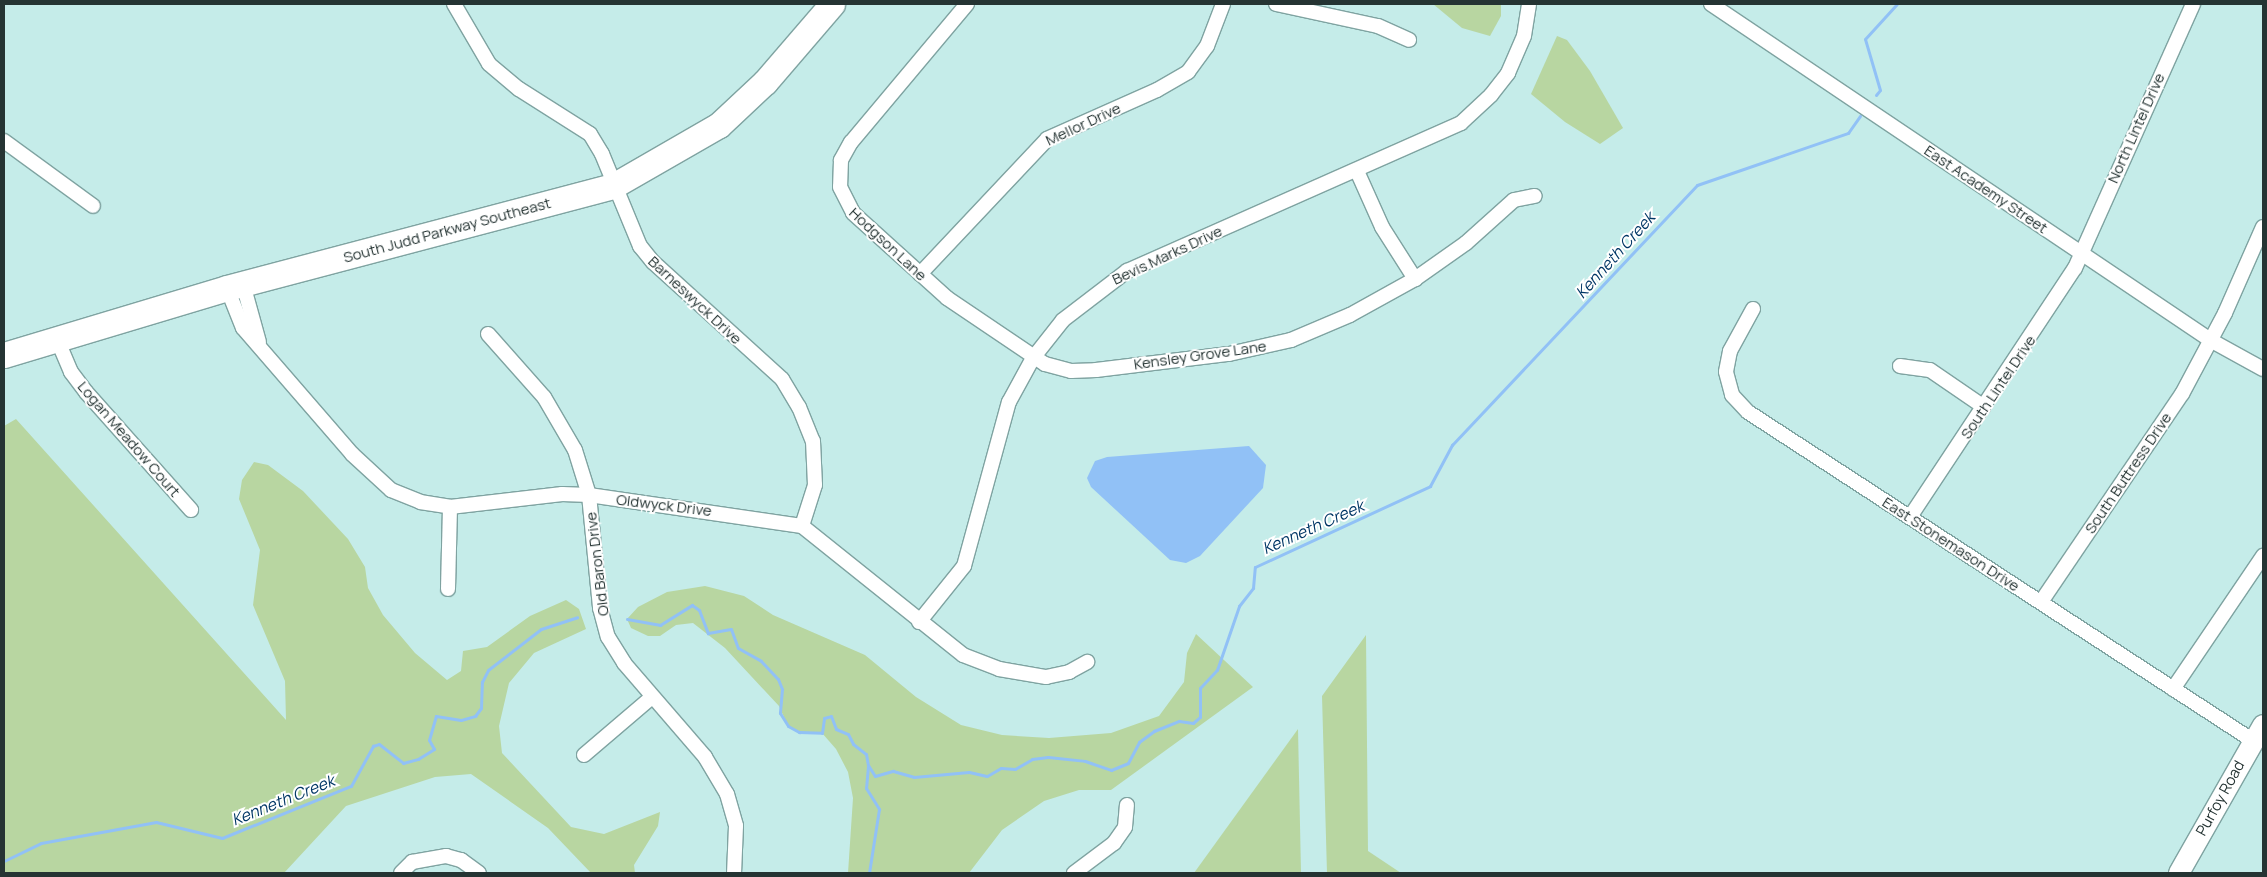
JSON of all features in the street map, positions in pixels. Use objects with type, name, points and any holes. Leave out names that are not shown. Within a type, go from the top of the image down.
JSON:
[{"type":"highway","name":"South Judd Parkway Southeast","points":[[4,355],[235,286],[613,186],[719,125],[765,82],[832,4]]},
{"type":"street","name":"Barneswyck Drive","points":[[454,4],[489,64],[520,89],[590,134],[602,154],[613,186],[640,246],[653,262],[782,379],[799,407],[813,441],[815,485],[802,526]]},
{"type":"street","name":"Hodgson Lane","points":[[967,4],[851,142],[839,169],[843,196],[853,213],[960,310],[1033,358]]},
{"type":"street","name":"Mellor Drive","points":[[920,274],[1047,139],[1157,90],[1188,72],[1207,46],[1223,4]]},
{"type":"street","points":[[1276,4],[1378,26],[1409,40]]},
{"type":"street","name":"Bevis Marks Drive","points":[[919,622],[964,566],[1004,414],[1033,358],[1075,308],[1119,276],[1451,129],[1482,105],[1514,62],[1529,4]]},
{"type":"street","name":"East Academy Street","points":[[1711,4],[2212,341],[2263,369]]},
{"type":"street","name":"North Lintel Drive","points":[[2082,254],[2193,4]]},
{"type":"street","points":[[4,141],[93,206]]},
{"type":"street","points":[[1357,171],[1382,227],[1415,279]]},
{"type":"street","name":"Kensley Grove Lane","points":[[1033,358],[1057,368],[1088,370],[1260,348],[1318,330],[1415,279],[1466,243],[1514,200],[1535,196]]},
{"type":"street","name":"South Buttress Drive","points":[[2041,602],[2182,394],[2212,341],[2263,227]]},
{"type":"street","name":"South Lintel Drive","points":[[1910,518],[2050,308],[2082,254]]},
{"type":"street","name":"Oldwyck Drive","points":[[235,286],[243,328],[259,342],[370,471],[392,490],[413,499],[450,507],[562,494],[589,495],[802,526],[861,570],[919,622],[963,655],[999,669],[1046,676],[1069,672],[1087,662]]},
{"type":"street","name":"East Stonemason Drive","points":[[1753,309],[1727,360],[1727,383],[1738,403],[1910,518],[2173,688],[2258,732]]},
{"type":"street","name":"Old Baron Drive","points":[[488,334],[523,368],[560,417],[589,495],[600,608],[608,637],[652,697],[705,757],[727,794],[736,826],[734,873]]},
{"type":"street","name":"Logan Meadow Court","points":[[57,339],[71,372],[86,392],[191,510]]},
{"type":"street","points":[[1900,366],[1930,370],[1984,407]]},
{"type":"street","points":[[448,589],[450,507]]},
{"type":"street","points":[[2173,688],[2263,556]]},
{"type":"street","points":[[584,755],[652,697]]},
{"type":"street","name":"Purfoy Road","points":[[2179,873],[2258,732]]},
{"type":"street","points":[[1074,873],[1114,843],[1125,828],[1127,805]]},
{"type":"street","points":[[401,873],[412,862],[446,856],[461,860],[479,873]]},
{"type":"green space","points":[[1433,4],[1501,4],[1501,16],[1490,36],[1462,28]]},
{"type":"green space","points":[[1557,36],[1567,40],[1590,71],[1623,128],[1600,144],[1565,122],[1531,94]]},
{"type":"green space","points":[[16,419],[286,720],[285,681],[253,605],[260,550],[239,499],[242,480],[254,462],[268,465],[303,491],[348,539],[365,567],[368,588],[383,615],[415,653],[447,680],[461,671],[463,651],[487,647],[530,616],[566,600],[579,609],[586,629],[534,653],[509,683],[499,726],[502,753],[571,827],[604,834],[660,812],[658,826],[634,865],[635,873],[591,873],[548,828],[471,774],[435,777],[346,806],[284,873],[4,873],[4,426]]},
{"type":"green space","points":[[705,586],[744,596],[773,615],[865,655],[916,697],[961,725],[1002,735],[1049,738],[1111,733],[1159,716],[1184,682],[1187,653],[1196,634],[1253,687],[1111,790],[1079,790],[1044,801],[1002,830],[969,873],[848,873],[853,798],[848,772],[836,749],[822,733],[799,732],[788,726],[779,706],[725,648],[693,623],[676,625],[660,636],[648,636],[631,628],[627,619],[638,607],[667,592]]},
{"type":"green space","points":[[1366,635],[1368,851],[1401,873],[1327,873],[1322,696]]},
{"type":"green space","points":[[1298,729],[1301,873],[1194,873]]},
{"type":"water","points":[[1249,446],[1266,465],[1263,488],[1200,556],[1186,563],[1170,560],[1091,487],[1087,478],[1095,461],[1107,457]]},
{"type":"waterway","name":"Kenneth Creek","points":[[1876,95],[1880,90],[1865,39],[1897,4]]},
{"type":"waterway","name":"Kenneth Creek","points":[[627,619],[660,625],[692,605],[699,610],[708,633],[731,629],[738,648],[761,661],[778,679],[782,689],[780,713],[788,726],[799,732],[822,733],[824,718],[831,716],[836,729],[848,734],[853,744],[866,754],[868,765],[875,776],[893,771],[914,777],[969,772],[987,776],[1001,768],[1015,769],[1032,759],[1048,757],[1085,761],[1111,770],[1128,763],[1139,742],[1154,731],[1179,721],[1193,723],[1200,717],[1200,688],[1217,670],[1239,606],[1253,588],[1255,567],[1430,486],[1452,445],[1697,185],[1848,133],[1860,116]]},
{"type":"waterway","name":"Kenneth Creek","points":[[4,861],[41,843],[156,822],[222,838],[351,786],[373,746],[379,744],[403,763],[418,759],[434,749],[429,740],[436,716],[461,720],[475,716],[481,708],[482,682],[488,670],[541,629],[577,617]]},
{"type":"waterway","points":[[868,766],[866,788],[879,809],[869,873]]}]
